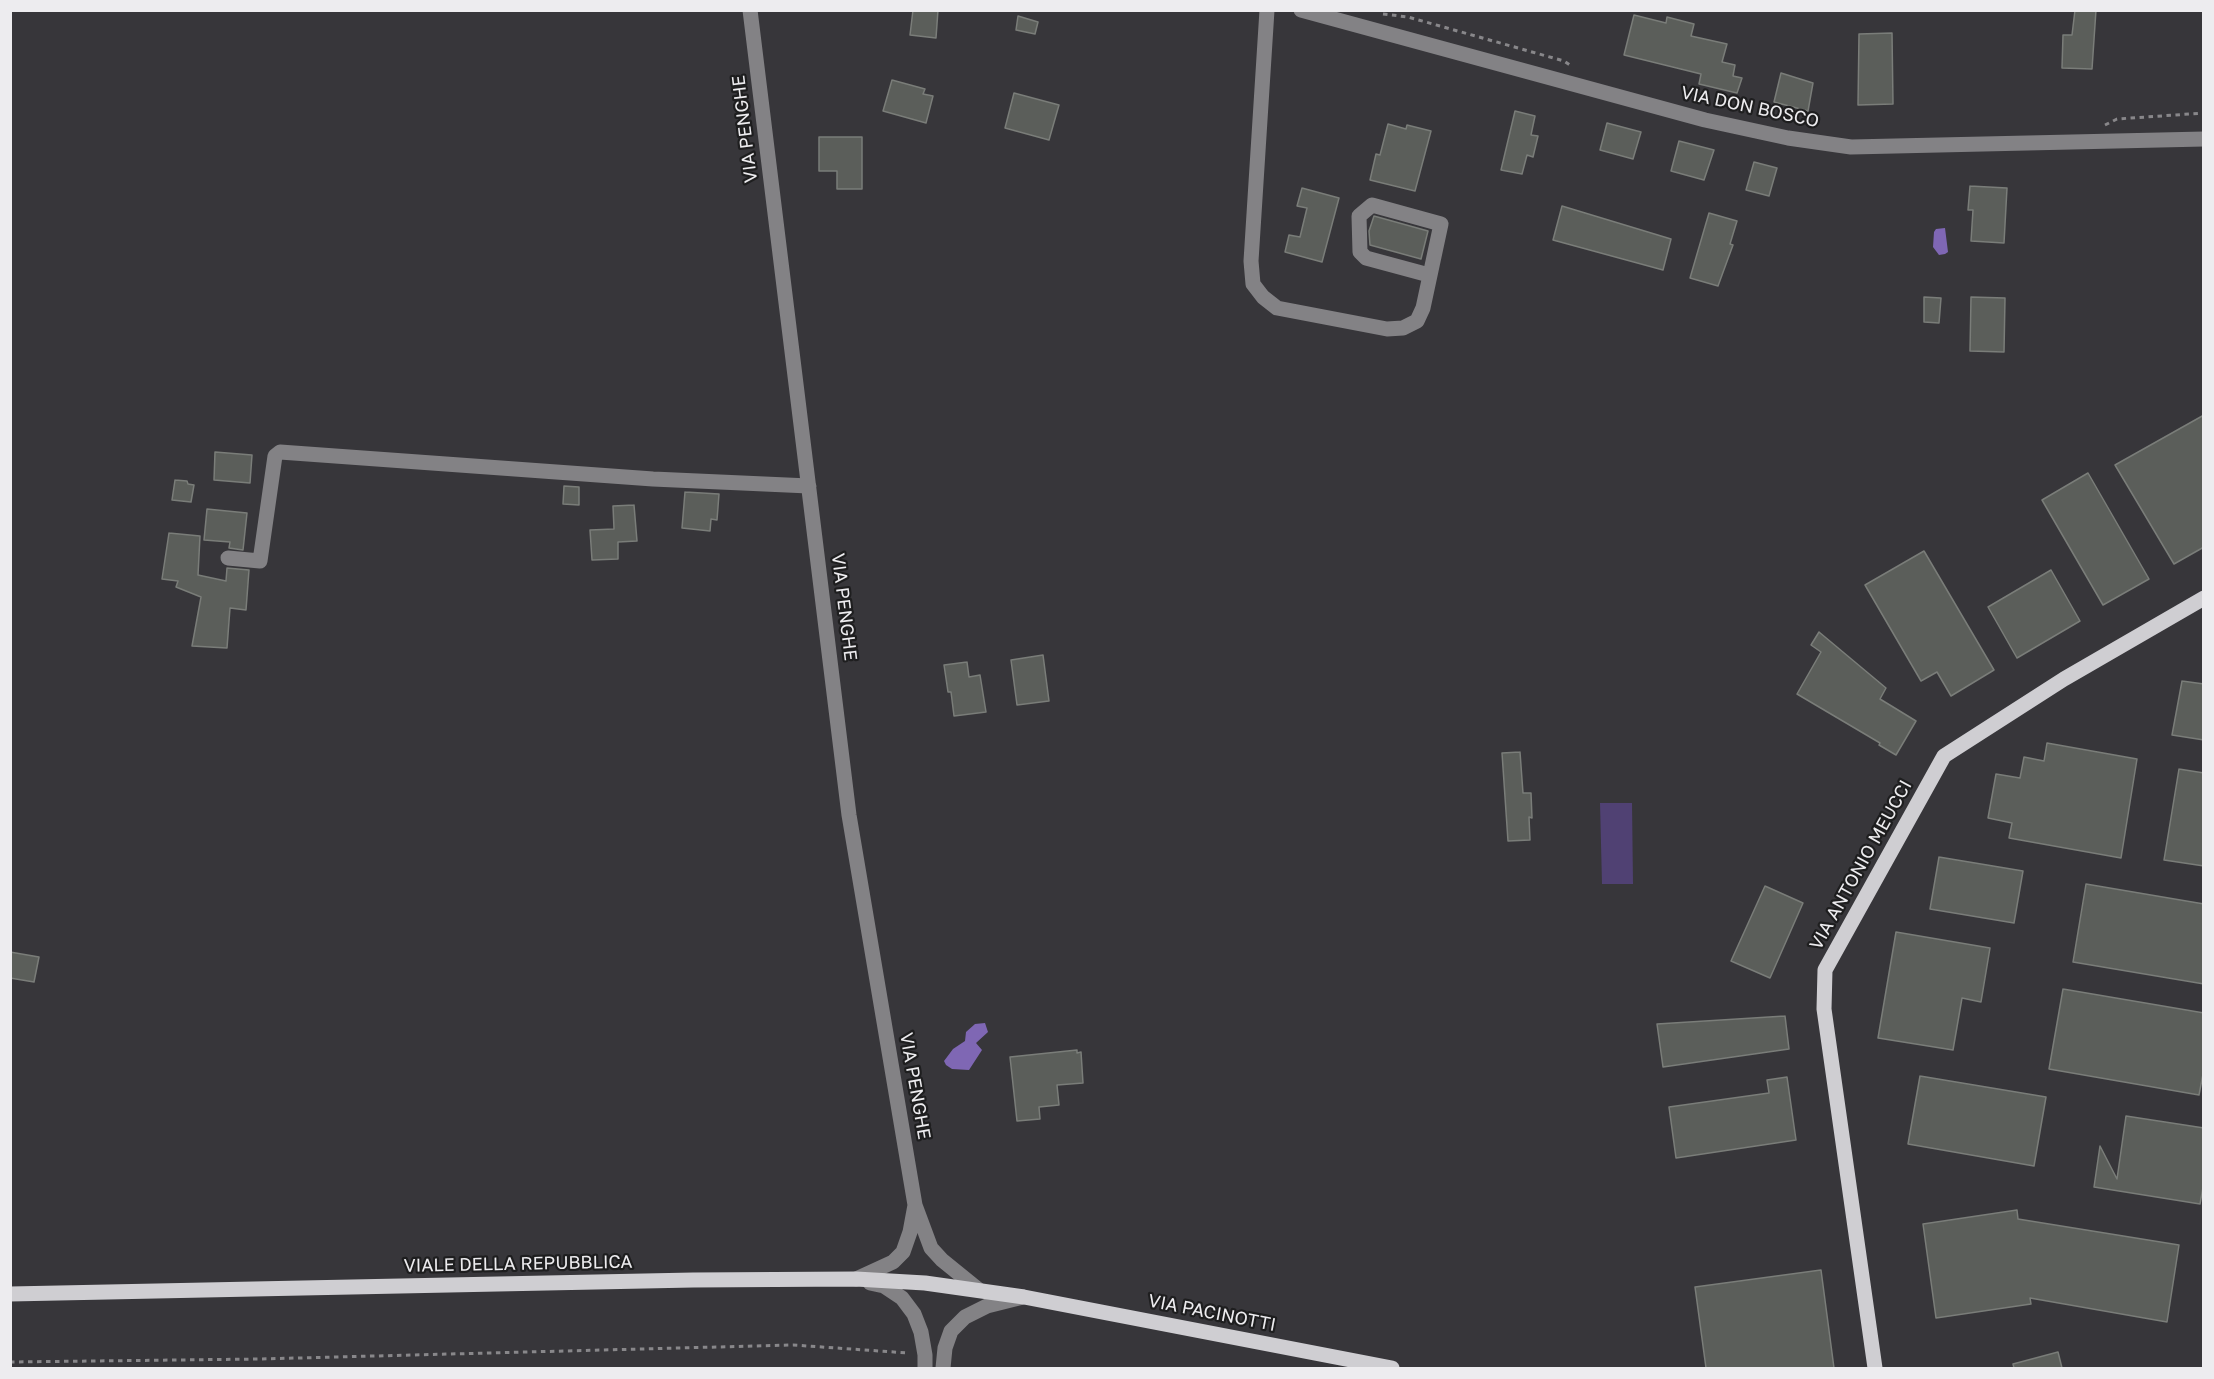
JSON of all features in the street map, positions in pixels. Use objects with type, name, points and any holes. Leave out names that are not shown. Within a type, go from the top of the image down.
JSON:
[{"type":"main road","name":"VIA ANTONIO MEUCCI","points":[[1875,1368],[1824,1009],[1825,970],[1944,756],[2064,679],[2204,598]]},
{"type":"main road","name":"VIALE DELLA REPUBBLICA","points":[[10,1294],[693,1280],[856,1279],[925,1283],[1024,1297]]},
{"type":"main road","name":"VIA PACINOTTI","points":[[1024,1297],[1392,1368]]},
{"type":"street","name":"VIA PENGHE","points":[[750,10],[849,815],[915,1205],[932,1248],[942,1260],[979,1290]]},
{"type":"street","points":[[1267,10],[1251,261],[1253,284],[1263,297],[1277,308],[1387,329],[1403,328],[1417,321],[1423,308],[1441,224],[1372,205],[1359,216],[1360,252],[1366,258],[1429,275]]},
{"type":"street","name":"VIA DON BOSCO","points":[[1301,10],[1705,120],[1808,141],[1851,147],[2204,139]]},
{"type":"street","points":[[228,558],[260,561],[275,456],[280,452],[653,479],[809,486]]},
{"type":"street","name":"VIA PENGHE","points":[[856,1279],[893,1262],[903,1252],[910,1232],[915,1205]]},
{"type":"street","points":[[856,1279],[884,1286],[902,1298],[917,1323],[925,1362]]},
{"type":"street","points":[[943,1368],[945,1348],[951,1331],[964,1317],[987,1306],[1024,1297]]},
{"type":"path","points":[[1378,15],[1408,16],[1564,61],[1571,66]]},
{"type":"path","points":[[2100,127],[2117,119],[2204,113]]},
{"type":"path","points":[[10,1362],[260,1359],[793,1345],[856,1348],[925,1362]]},
{"type":"shaded area","points":[[1945,228],[1948,252],[1939,255],[1933,247],[1934,232],[1936,229]]},
{"type":"shaded area","points":[[1600,803],[1632,803],[1633,884],[1602,884]]},
{"type":"shaded area","points":[[985,1023],[988,1032],[976,1043],[982,1050],[969,1070],[952,1069],[946,1065],[944,1061],[953,1049],[965,1041],[966,1032],[975,1024]]},
{"type":"building","points":[[913,10],[938,10],[936,38],[910,35]]},
{"type":"building","points":[[2075,10],[2096,10],[2092,69],[2062,68],[2063,35],[2072,35]]},
{"type":"building","points":[[1634,15],[1666,23],[1667,17],[1694,24],[1691,36],[1727,44],[1722,62],[1735,65],[1733,76],[1742,78],[1737,93],[1699,84],[1701,74],[1624,55]]},
{"type":"building","points":[[1018,16],[1038,22],[1035,34],[1016,30]]},
{"type":"building","points":[[1892,33],[1893,104],[1858,105],[1859,34]]},
{"type":"building","points":[[1781,73],[1813,83],[1808,111],[1774,102]]},
{"type":"building","points":[[892,80],[925,89],[923,94],[933,96],[926,123],[883,111]]},
{"type":"building","points":[[1014,93],[1059,105],[1049,140],[1005,128]]},
{"type":"building","points":[[1515,111],[1535,116],[1531,135],[1538,136],[1533,157],[1527,155],[1522,174],[1501,170]]},
{"type":"building","points":[[1607,123],[1641,132],[1633,159],[1600,150]]},
{"type":"building","points":[[1388,124],[1406,129],[1407,125],[1431,131],[1415,191],[1370,180],[1376,154],[1380,155]]},
{"type":"building","points":[[819,137],[862,137],[862,189],[837,189],[837,171],[819,171]]},
{"type":"building","points":[[1679,141],[1714,150],[1704,180],[1671,171]]},
{"type":"building","points":[[1754,162],[1777,168],[1769,196],[1746,190]]},
{"type":"building","points":[[1970,186],[2007,188],[2004,243],[1971,241],[1973,210],[1968,210]]},
{"type":"building","points":[[1302,188],[1339,198],[1322,262],[1285,252],[1289,235],[1300,237],[1307,208],[1297,206]]},
{"type":"building","points":[[1562,206],[1671,239],[1663,270],[1553,240]]},
{"type":"building","points":[[1709,213],[1737,221],[1730,244],[1733,245],[1718,286],[1690,278]]},
{"type":"building","points":[[1374,216],[1428,231],[1421,259],[1370,245],[1369,231]]},
{"type":"building","points":[[1924,297],[1941,298],[1939,323],[1924,322]]},
{"type":"building","points":[[1971,297],[2005,298],[2004,352],[1970,351]]},
{"type":"building","points":[[2204,415],[2204,547],[2174,564],[2115,465]]},
{"type":"building","points":[[215,452],[252,455],[250,483],[214,480]]},
{"type":"building","points":[[2088,473],[2149,579],[2103,605],[2042,500]]},
{"type":"building","points":[[175,480],[187,481],[188,484],[194,485],[191,502],[172,500]]},
{"type":"building","points":[[564,486],[579,487],[579,505],[563,504]]},
{"type":"building","points":[[685,492],[719,494],[717,520],[711,519],[710,531],[682,528]]},
{"type":"building","points":[[634,505],[637,541],[618,542],[618,559],[592,560],[590,530],[614,529],[613,506]]},
{"type":"building","points":[[207,509],[247,513],[243,550],[229,548],[230,542],[204,540]]},
{"type":"building","points":[[169,533],[200,536],[198,575],[226,581],[227,568],[249,570],[246,610],[230,608],[227,648],[192,646],[201,597],[176,587],[178,581],[162,579]]},
{"type":"building","points":[[1924,551],[1994,670],[1951,696],[1937,672],[1921,681],[1865,585]]},
{"type":"building","points":[[2051,570],[2080,621],[2017,658],[1988,607]]},
{"type":"building","points":[[1819,632],[1886,688],[1880,699],[1916,721],[1896,755],[1879,745],[1880,743],[1797,694],[1821,652],[1811,645]]},
{"type":"building","points":[[1043,655],[1049,701],[1017,705],[1011,660]]},
{"type":"building","points":[[967,662],[969,677],[980,675],[986,712],[954,716],[944,665]]},
{"type":"building","points":[[2182,681],[2204,684],[2204,740],[2172,735]]},
{"type":"building","points":[[2047,743],[2137,759],[2121,858],[2009,838],[2012,823],[1988,818],[1996,774],[2020,778],[2024,757],[2044,761]]},
{"type":"building","points":[[1520,752],[1523,793],[1531,793],[1530,840],[1508,841],[1502,753]]},
{"type":"building","points":[[2179,769],[2204,773],[2204,866],[2164,860]]},
{"type":"building","points":[[1939,857],[2023,871],[2014,923],[1930,909]]},
{"type":"building","points":[[2086,884],[2204,904],[2204,984],[2073,962]]},
{"type":"building","points":[[1765,886],[1803,903],[1770,978],[1731,961]]},
{"type":"building","points":[[1896,932],[1990,948],[1981,1002],[1962,998],[1953,1050],[1878,1038]]},
{"type":"building","points":[[10,952],[39,957],[34,982],[10,978]]},
{"type":"building","points":[[2063,989],[2204,1013],[2204,1069],[2199,1095],[2049,1069]]},
{"type":"building","points":[[1785,1016],[1789,1049],[1663,1067],[1657,1024]]},
{"type":"building","points":[[1077,1050],[1077,1053],[1081,1052],[1083,1083],[1057,1085],[1059,1105],[1039,1107],[1040,1119],[1017,1121],[1010,1057]]},
{"type":"building","points":[[1920,1076],[2046,1097],[2034,1166],[1908,1144]]},
{"type":"building","points":[[1787,1077],[1796,1140],[1676,1158],[1669,1107],[1769,1093],[1767,1080]]},
{"type":"building","points":[[2126,1116],[2204,1128],[2204,1182],[2200,1204],[2094,1187],[2100,1146],[2117,1179]]},
{"type":"building","points":[[2017,1210],[2018,1219],[2179,1245],[2167,1322],[2030,1298],[2031,1304],[1936,1318],[1923,1224]]},
{"type":"building","points":[[1821,1270],[1834,1368],[1706,1368],[1695,1287]]},
{"type":"building","points":[[2058,1352],[2062,1368],[2014,1368],[2013,1364]]}]
